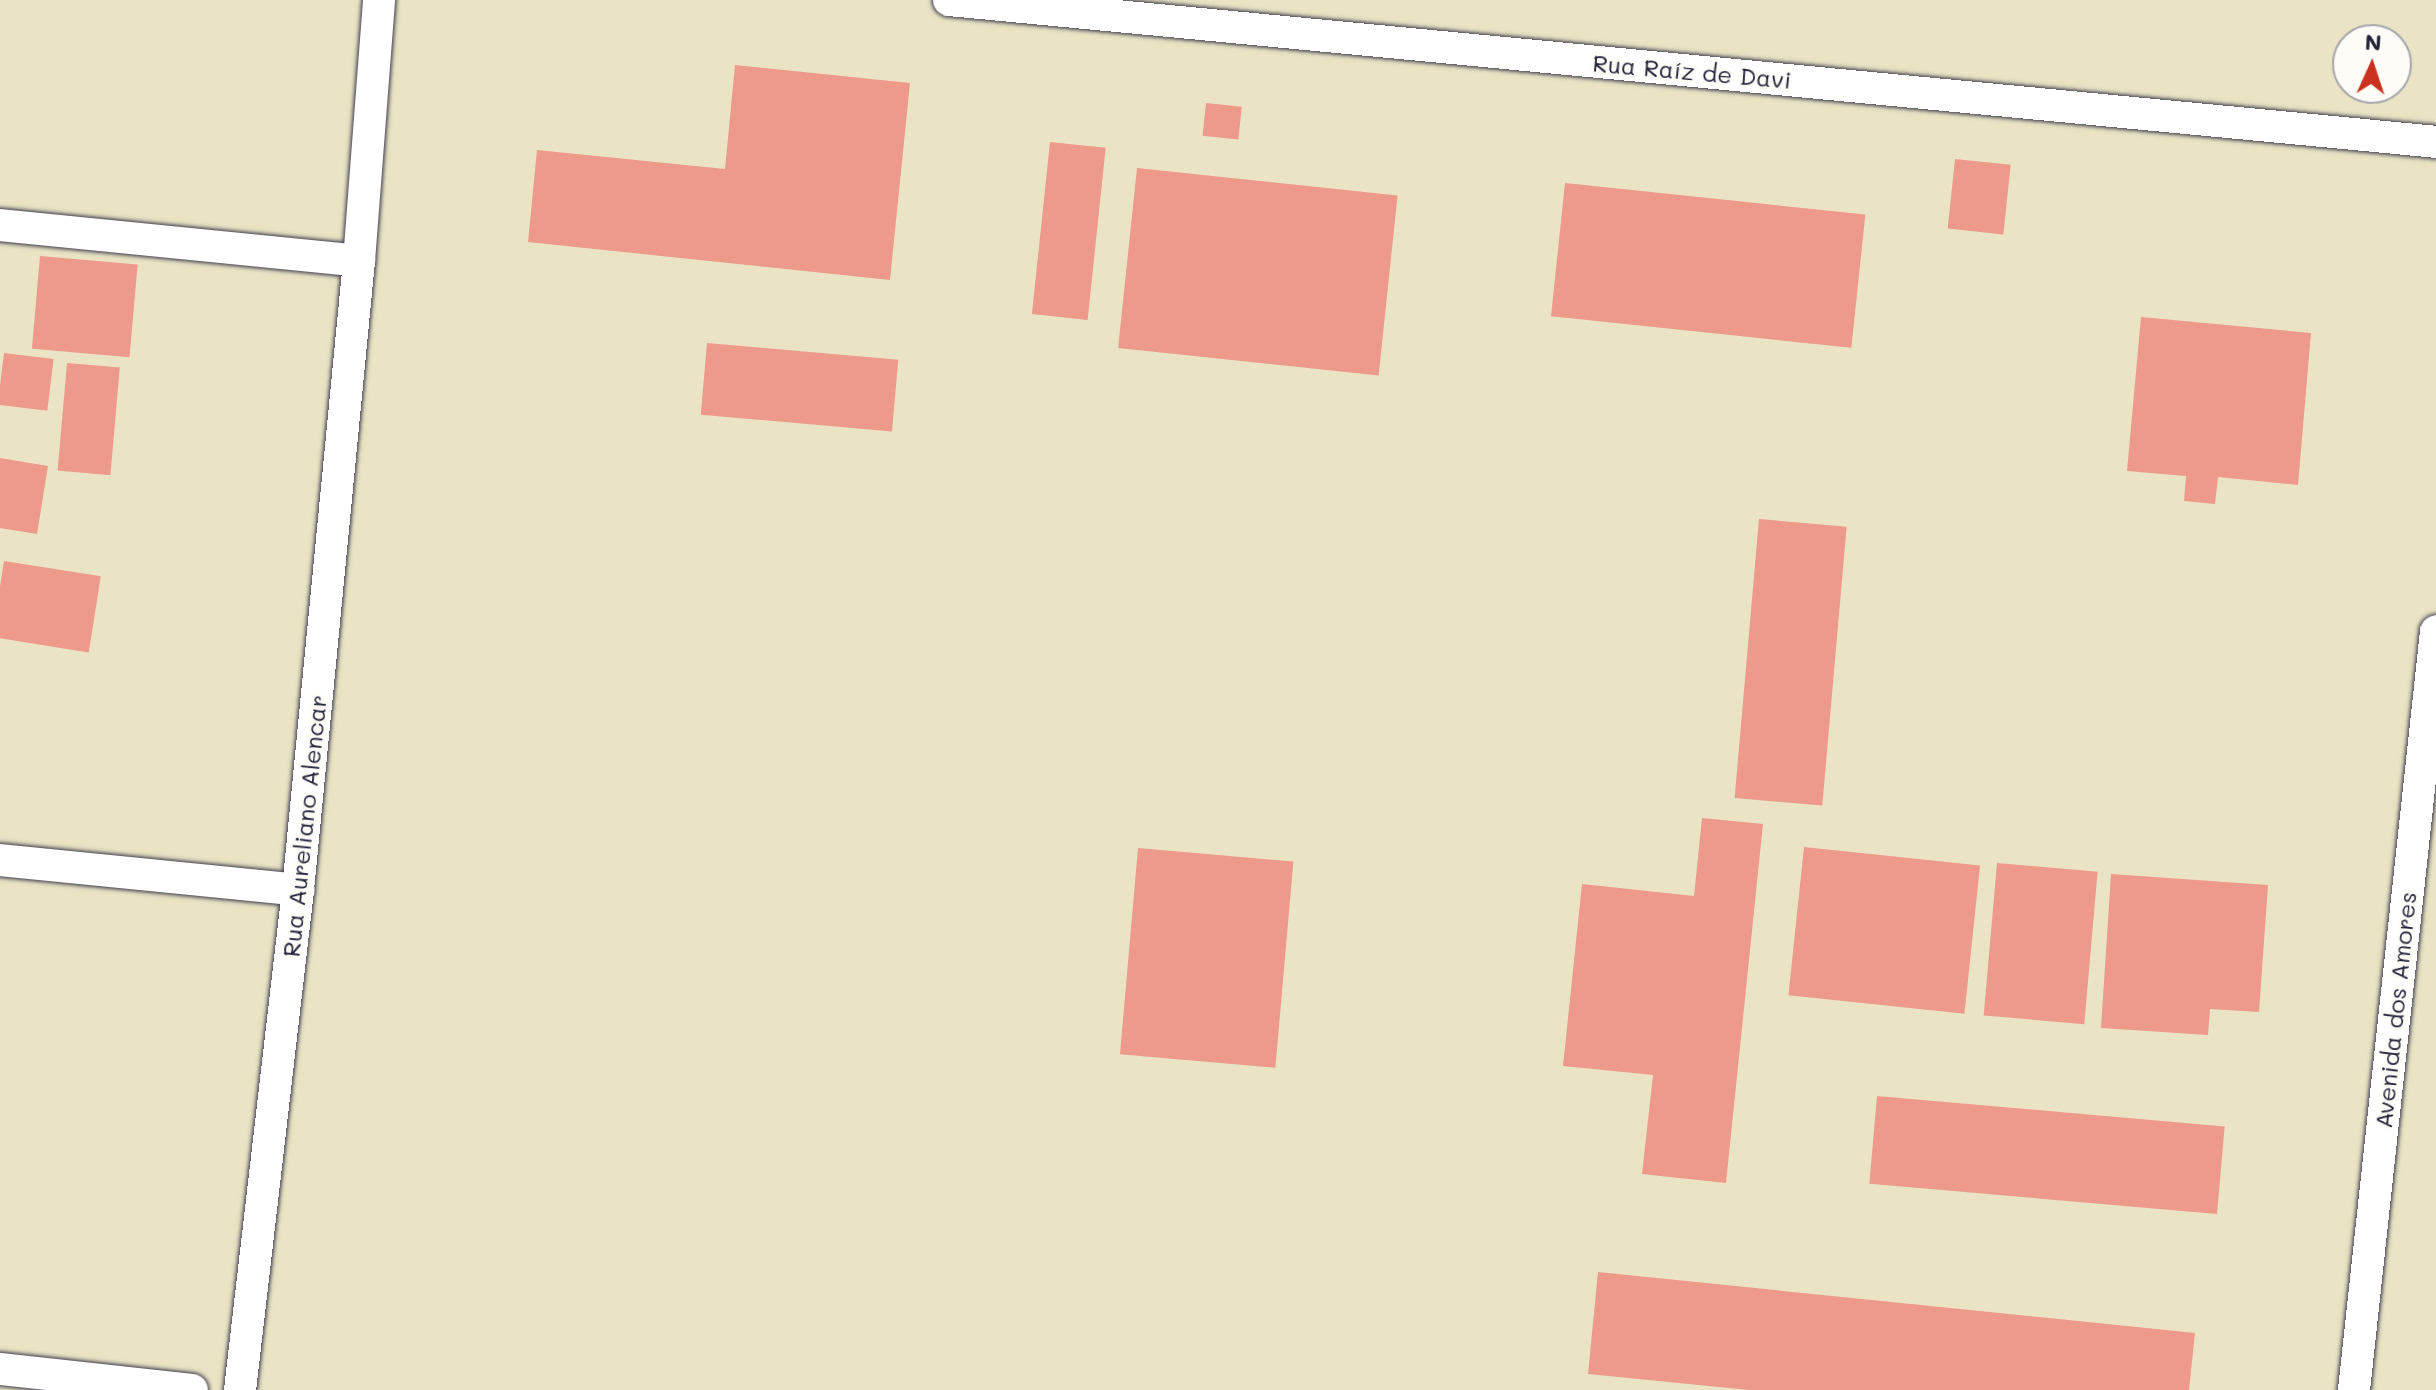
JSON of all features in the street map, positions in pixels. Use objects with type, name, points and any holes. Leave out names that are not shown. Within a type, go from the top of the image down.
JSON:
[{"type":"street","name":"Rua Aureliano Alencar","points":[[240,1390],[298,890],[359,261],[379,0]]},
{"type":"street","name":"Rua Raíz de Davi","points":[[949,0],[2436,142]]},
{"type":"street","points":[[0,225],[359,261]]},
{"type":"street","name":"Avenida dos Amores","points":[[2354,1390],[2436,631]]},
{"type":"street","points":[[0,860],[298,890]]},
{"type":"street","points":[[0,1369],[192,1390]]},
{"type":"building","points":[[735,65],[910,83],[890,280],[528,242],[537,150],[725,169]]},
{"type":"building","points":[[1206,103],[1242,107],[1238,140],[1203,136]]},
{"type":"building","points":[[1050,142],[1106,148],[1088,320],[1032,314]]},
{"type":"building","points":[[1955,159],[2011,165],[2003,234],[1948,229]]},
{"type":"building","points":[[1137,168],[1398,195],[1379,375],[1118,348]]},
{"type":"building","points":[[1565,183],[1865,215],[1851,348],[1551,316]]},
{"type":"building","points":[[40,256],[138,265],[130,357],[32,349]]},
{"type":"building","points":[[2141,317],[2311,333],[2298,485],[2218,477],[2215,504],[2184,501],[2186,476],[2127,471]]},
{"type":"building","points":[[707,343],[898,360],[892,431],[701,415]]},
{"type":"building","points":[[4,353],[54,359],[47,411],[0,405]]},
{"type":"building","points":[[67,363],[120,368],[110,475],[58,471]]},
{"type":"building","points":[[0,458],[48,466],[37,534],[0,528]]},
{"type":"building","points":[[1759,519],[1847,527],[1822,806],[1735,798]]},
{"type":"building","points":[[4,561],[101,576],[89,652],[0,638],[0,586]]},
{"type":"building","points":[[1702,818],[1763,824],[1726,1183],[1642,1174],[1653,1075],[1563,1066],[1582,884],[1694,896]]},
{"type":"building","points":[[1804,847],[1980,866],[1964,1014],[1788,995]]},
{"type":"building","points":[[1138,848],[1293,862],[1275,1068],[1120,1054]]},
{"type":"building","points":[[1997,863],[2098,872],[2084,1024],[1984,1015]]},
{"type":"building","points":[[2111,874],[2268,885],[2259,1012],[2210,1009],[2208,1035],[2101,1028]]},
{"type":"building","points":[[1877,1096],[2225,1126],[2217,1214],[1869,1184]]},
{"type":"building","points":[[1598,1272],[2195,1333],[2189,1390],[1749,1390],[1588,1374]]}]
